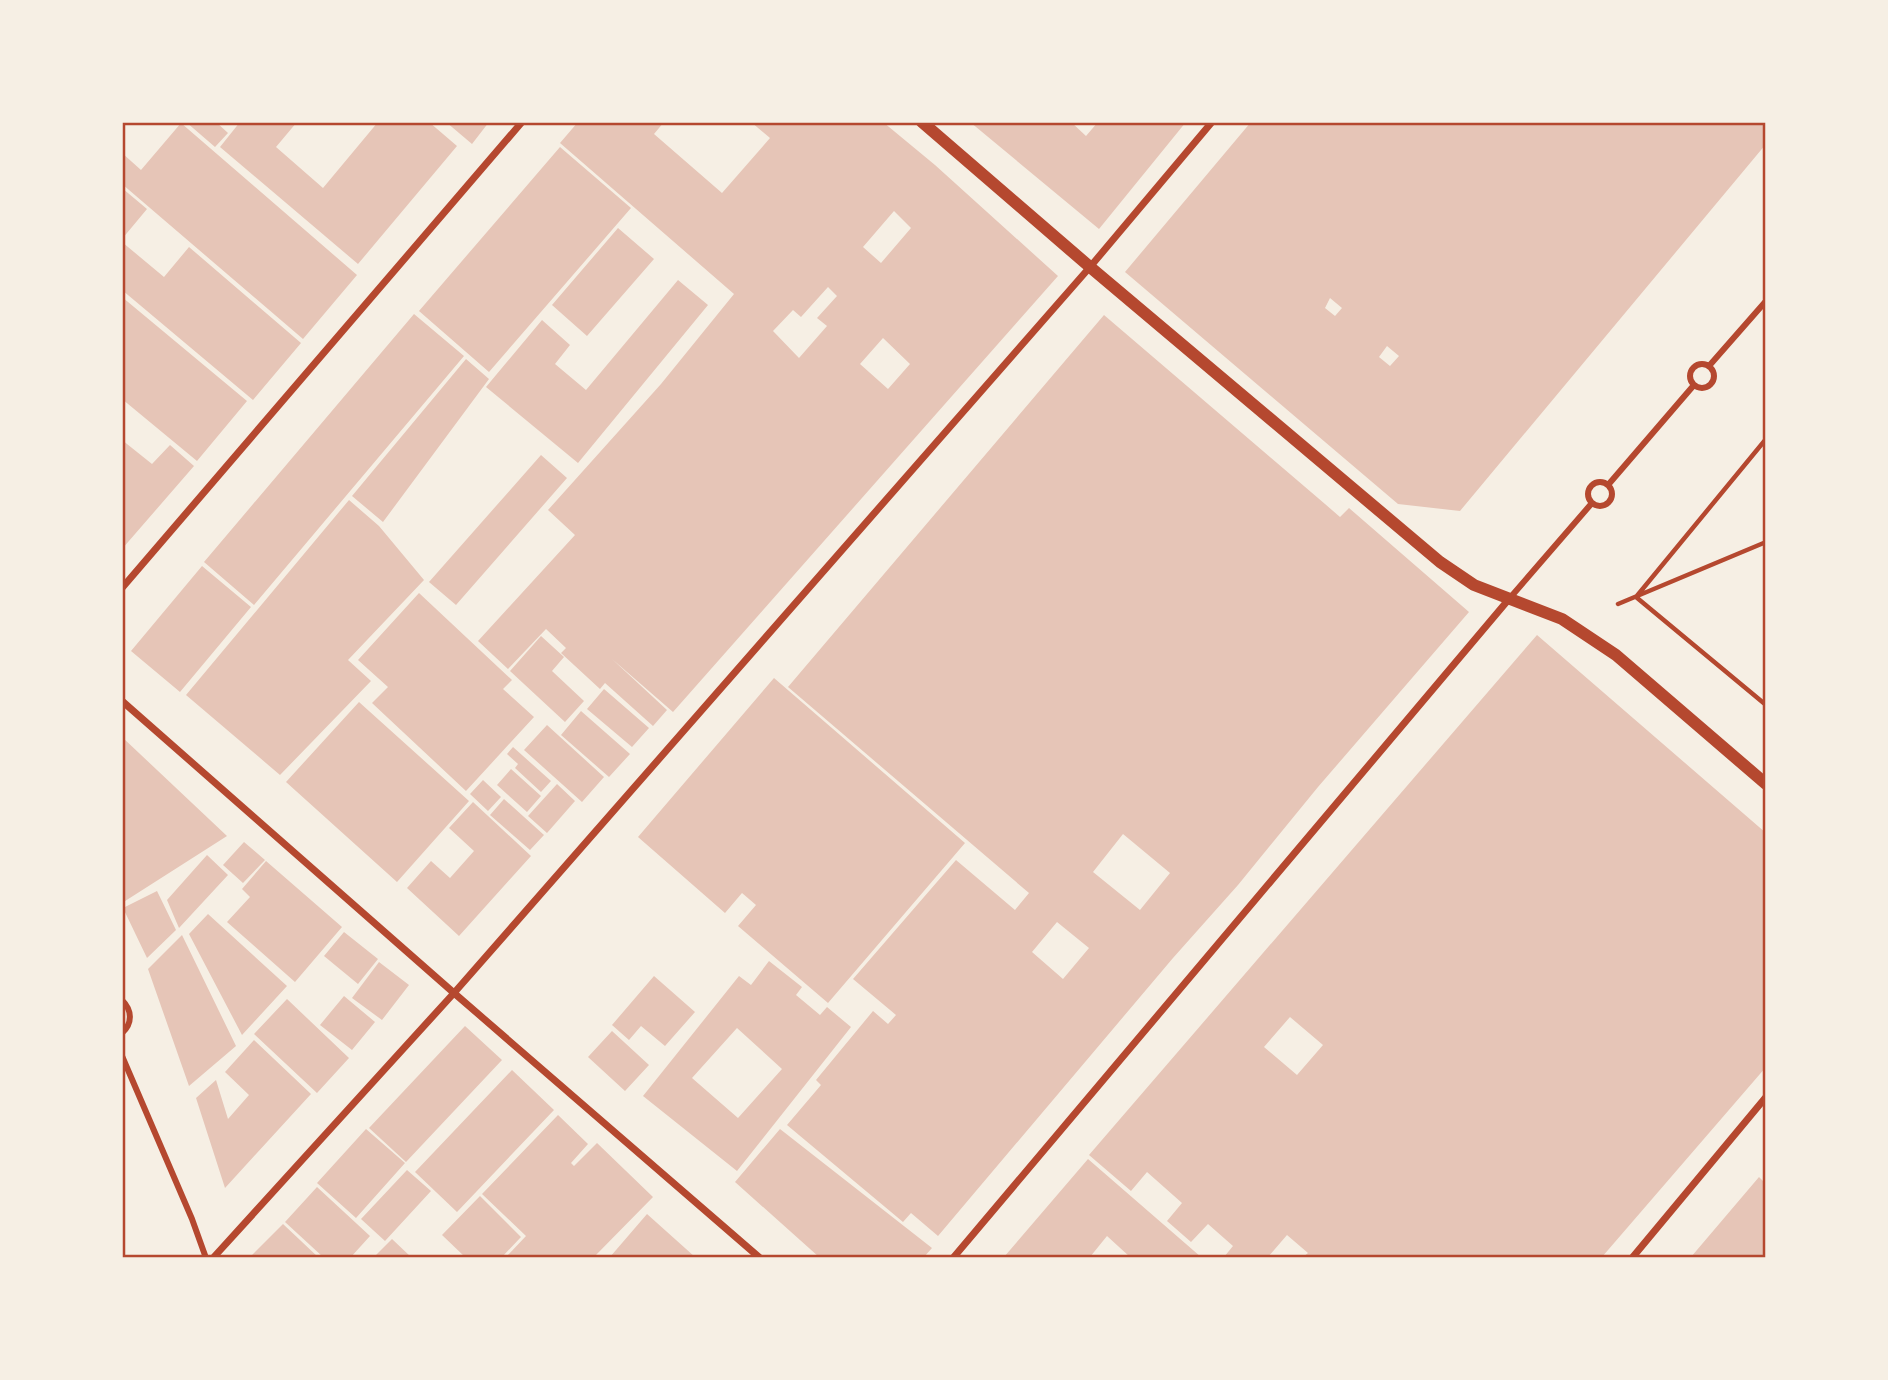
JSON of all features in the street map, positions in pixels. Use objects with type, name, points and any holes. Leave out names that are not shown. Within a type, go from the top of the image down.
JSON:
[{"type":"street","points":[[122,587],[522,122]]},
{"type":"street","points":[[922,122],[1440,562],[1474,585],[1562,619],[1616,654],[1766,784]]},
{"type":"street","points":[[214,1258],[454,993],[1090,267],[1212,122]]},
{"type":"street","points":[[1709,366],[1766,301]]},
{"type":"street","points":[[1702,364],[1709,366],[1714,375],[1712,382],[1703,387],[1694,384],[1692,369],[1702,364]]},
{"type":"street","points":[[1608,485],[1694,384]]},
{"type":"street","points":[[1592,503],[1588,492],[1591,486],[1597,482],[1608,485]]},
{"type":"street","points":[[1592,503],[1608,503],[1611,494],[1608,485]]},
{"type":"street","points":[[953,1258],[1592,503]]},
{"type":"street","points":[[122,701],[760,1258]]},
{"type":"street","points":[[122,1000],[127,1004],[131,1017],[122,1033]]},
{"type":"street","points":[[122,1056],[206,1258]]},
{"type":"street","points":[[1632,1258],[1766,1097]]},
{"type":"path","points":[[1636,597],[1766,439]]},
{"type":"path","points":[[1618,604],[1766,542]]},
{"type":"path","points":[[1636,597],[1766,705]]},
{"type":"building","points":[[186,122],[216,122],[228,133],[215,147]]},
{"type":"building","points":[[240,122],[297,122],[276,147],[323,188],[378,122],[429,122],[457,146],[358,264],[220,147]]},
{"type":"building","points":[[446,122],[489,122],[472,144]]},
{"type":"building","points":[[578,122],[664,122],[654,134],[722,193],[770,138],[751,122],[883,122],[1058,276],[673,712],[612,659],[667,710],[653,726],[605,683],[600,689],[561,653],[566,648],[546,629],[508,669],[478,641],[575,535],[548,510],[661,384],[734,294],[560,143]],"holes":[[[894,211],[911,228],[881,263],[863,247]],[[828,287],[837,296],[817,318],[827,326],[799,358],[773,331],[793,310],[801,317]],[[883,338],[910,364],[888,389],[860,364]]]},
{"type":"building","points":[[970,122],[1071,122],[1086,136],[1098,122],[1186,122],[1099,229]]},
{"type":"building","points":[[1251,122],[1766,122],[1766,144],[1460,511],[1398,504],[1125,272]],"holes":[[[1330,298],[1342,308],[1335,316],[1325,308]],[[1387,346],[1399,356],[1390,366],[1379,357]]]},
{"type":"building","points":[[181,123],[357,275],[303,339],[122,184],[122,153],[141,170]]},
{"type":"building","points":[[560,147],[631,208],[489,372],[419,311]]},
{"type":"building","points":[[122,188],[147,209],[122,239]]},
{"type":"building","points":[[618,228],[654,259],[587,336],[552,305]]},
{"type":"building","points":[[122,242],[164,277],[189,247],[301,343],[253,400],[122,290]]},
{"type":"building","points":[[678,280],[708,305],[578,463],[486,387],[542,320],[570,345],[555,364],[586,390]]},
{"type":"building","points":[[122,297],[247,401],[197,461],[122,399]]},
{"type":"building","points":[[414,314],[464,356],[254,605],[204,562]]},
{"type":"building","points":[[1104,315],[1340,517],[1349,508],[1469,612],[938,1236],[911,1213],[903,1222],[787,1125],[821,1085],[816,1080],[873,1011],[888,1024],[896,1015],[853,979],[956,860],[1015,910],[1029,893],[788,687]],"holes":[[[1123,834],[1170,873],[1140,910],[1093,872]],[[1057,922],[1089,948],[1063,979],[1032,952]]]},
{"type":"building","points":[[466,359],[489,379],[383,522],[352,496]]},
{"type":"building","points":[[122,440],[152,464],[170,445],[194,466],[122,549]]},
{"type":"building","points":[[541,455],[567,478],[456,605],[429,582]]},
{"type":"building","points":[[349,500],[379,526],[424,580],[348,660],[371,681],[280,775],[186,695]]},
{"type":"building","points":[[202,566],[251,607],[180,692],[131,651]]},
{"type":"building","points":[[419,593],[512,680],[503,689],[534,717],[466,791],[372,703],[388,687],[358,660]]},
{"type":"building","points":[[1537,635],[1766,833],[1766,1067],[1602,1257],[1303,1257],[1308,1253],[1287,1235],[1268,1257],[1224,1257],[1233,1246],[1208,1224],[1191,1242],[1167,1221],[1182,1203],[1147,1172],[1131,1191],[1089,1155]],"holes":[[[1290,1017],[1323,1045],[1297,1075],[1264,1047]]]},
{"type":"building","points":[[541,636],[564,657],[552,671],[584,701],[565,722],[510,671]]},
{"type":"building","points":[[774,678],[965,843],[828,1003],[738,926],[756,905],[742,893],[725,913],[638,837]]},
{"type":"building","points":[[604,689],[649,728],[632,747],[587,709]]},
{"type":"building","points":[[359,702],[469,801],[397,882],[286,782]]},
{"type":"building","points":[[581,711],[630,754],[609,777],[561,735]]},
{"type":"building","points":[[547,725],[604,777],[582,802],[524,750]]},
{"type":"building","points":[[122,737],[227,836],[122,903]]},
{"type":"building","points":[[513,747],[551,781],[541,792],[515,768],[518,764],[507,754]]},
{"type":"building","points":[[511,769],[541,796],[527,812],[497,785]]},
{"type":"building","points":[[483,780],[501,797],[488,811],[470,794]]},
{"type":"building","points":[[557,784],[575,801],[547,833],[528,816]]},
{"type":"building","points":[[504,799],[544,835],[530,850],[490,815]]},
{"type":"building","points":[[473,802],[531,856],[459,936],[407,888],[431,861],[450,878],[474,851],[449,828]]},
{"type":"building","points":[[244,842],[265,860],[243,883],[223,865]]},
{"type":"building","points":[[207,855],[228,875],[179,928],[167,900]]},
{"type":"building","points":[[266,861],[342,927],[295,982],[227,922],[250,897],[242,889]]},
{"type":"building","points":[[157,891],[176,930],[147,958],[123,908]]},
{"type":"building","points":[[208,914],[287,986],[242,1035],[189,934]]},
{"type":"building","points":[[344,932],[378,959],[358,984],[324,956]]},
{"type":"building","points":[[182,935],[236,1046],[189,1086],[148,969]]},
{"type":"building","points":[[769,961],[802,987],[796,995],[820,1015],[827,1007],[851,1027],[737,1171],[643,1096],[739,976],[751,985]],"holes":[[[737,1028],[782,1069],[738,1118],[692,1078]]]},
{"type":"building","points":[[379,962],[409,985],[382,1020],[352,998]]},
{"type":"building","points":[[654,976],[695,1012],[665,1046],[641,1026],[629,1040],[612,1025]]},
{"type":"building","points":[[344,996],[375,1022],[352,1050],[320,1025]]},
{"type":"building","points":[[287,999],[349,1058],[317,1093],[254,1034]]},
{"type":"building","points":[[465,1026],[502,1060],[406,1162],[369,1128]]},
{"type":"building","points":[[612,1031],[649,1065],[625,1091],[588,1057]]},
{"type":"building","points":[[254,1040],[311,1094],[225,1188],[196,1098],[216,1080],[228,1119],[249,1095],[225,1072]]},
{"type":"building","points":[[512,1070],[554,1110],[457,1212],[415,1172]]},
{"type":"building","points":[[558,1115],[588,1144],[571,1163],[574,1166],[597,1143],[653,1197],[594,1257],[506,1257],[526,1236],[482,1194]]},
{"type":"building","points":[[366,1129],[405,1163],[356,1218],[317,1183]]},
{"type":"building","points":[[780,1129],[932,1248],[924,1257],[819,1257],[735,1182]]},
{"type":"building","points":[[1088,1159],[1201,1257],[1130,1257],[1107,1236],[1090,1257],[1004,1257]]},
{"type":"building","points":[[407,1170],[431,1191],[385,1241],[361,1219]]},
{"type":"building","points":[[1759,1177],[1763,1181],[1766,1179],[1766,1257],[1691,1257]]},
{"type":"building","points":[[317,1187],[370,1236],[351,1257],[323,1257],[285,1222]]},
{"type":"building","points":[[480,1196],[521,1237],[502,1257],[465,1257],[442,1235]]},
{"type":"building","points":[[647,1214],[695,1257],[610,1257]]},
{"type":"building","points":[[283,1224],[318,1257],[250,1257]]},
{"type":"building","points":[[392,1239],[411,1257],[374,1257]]}]
